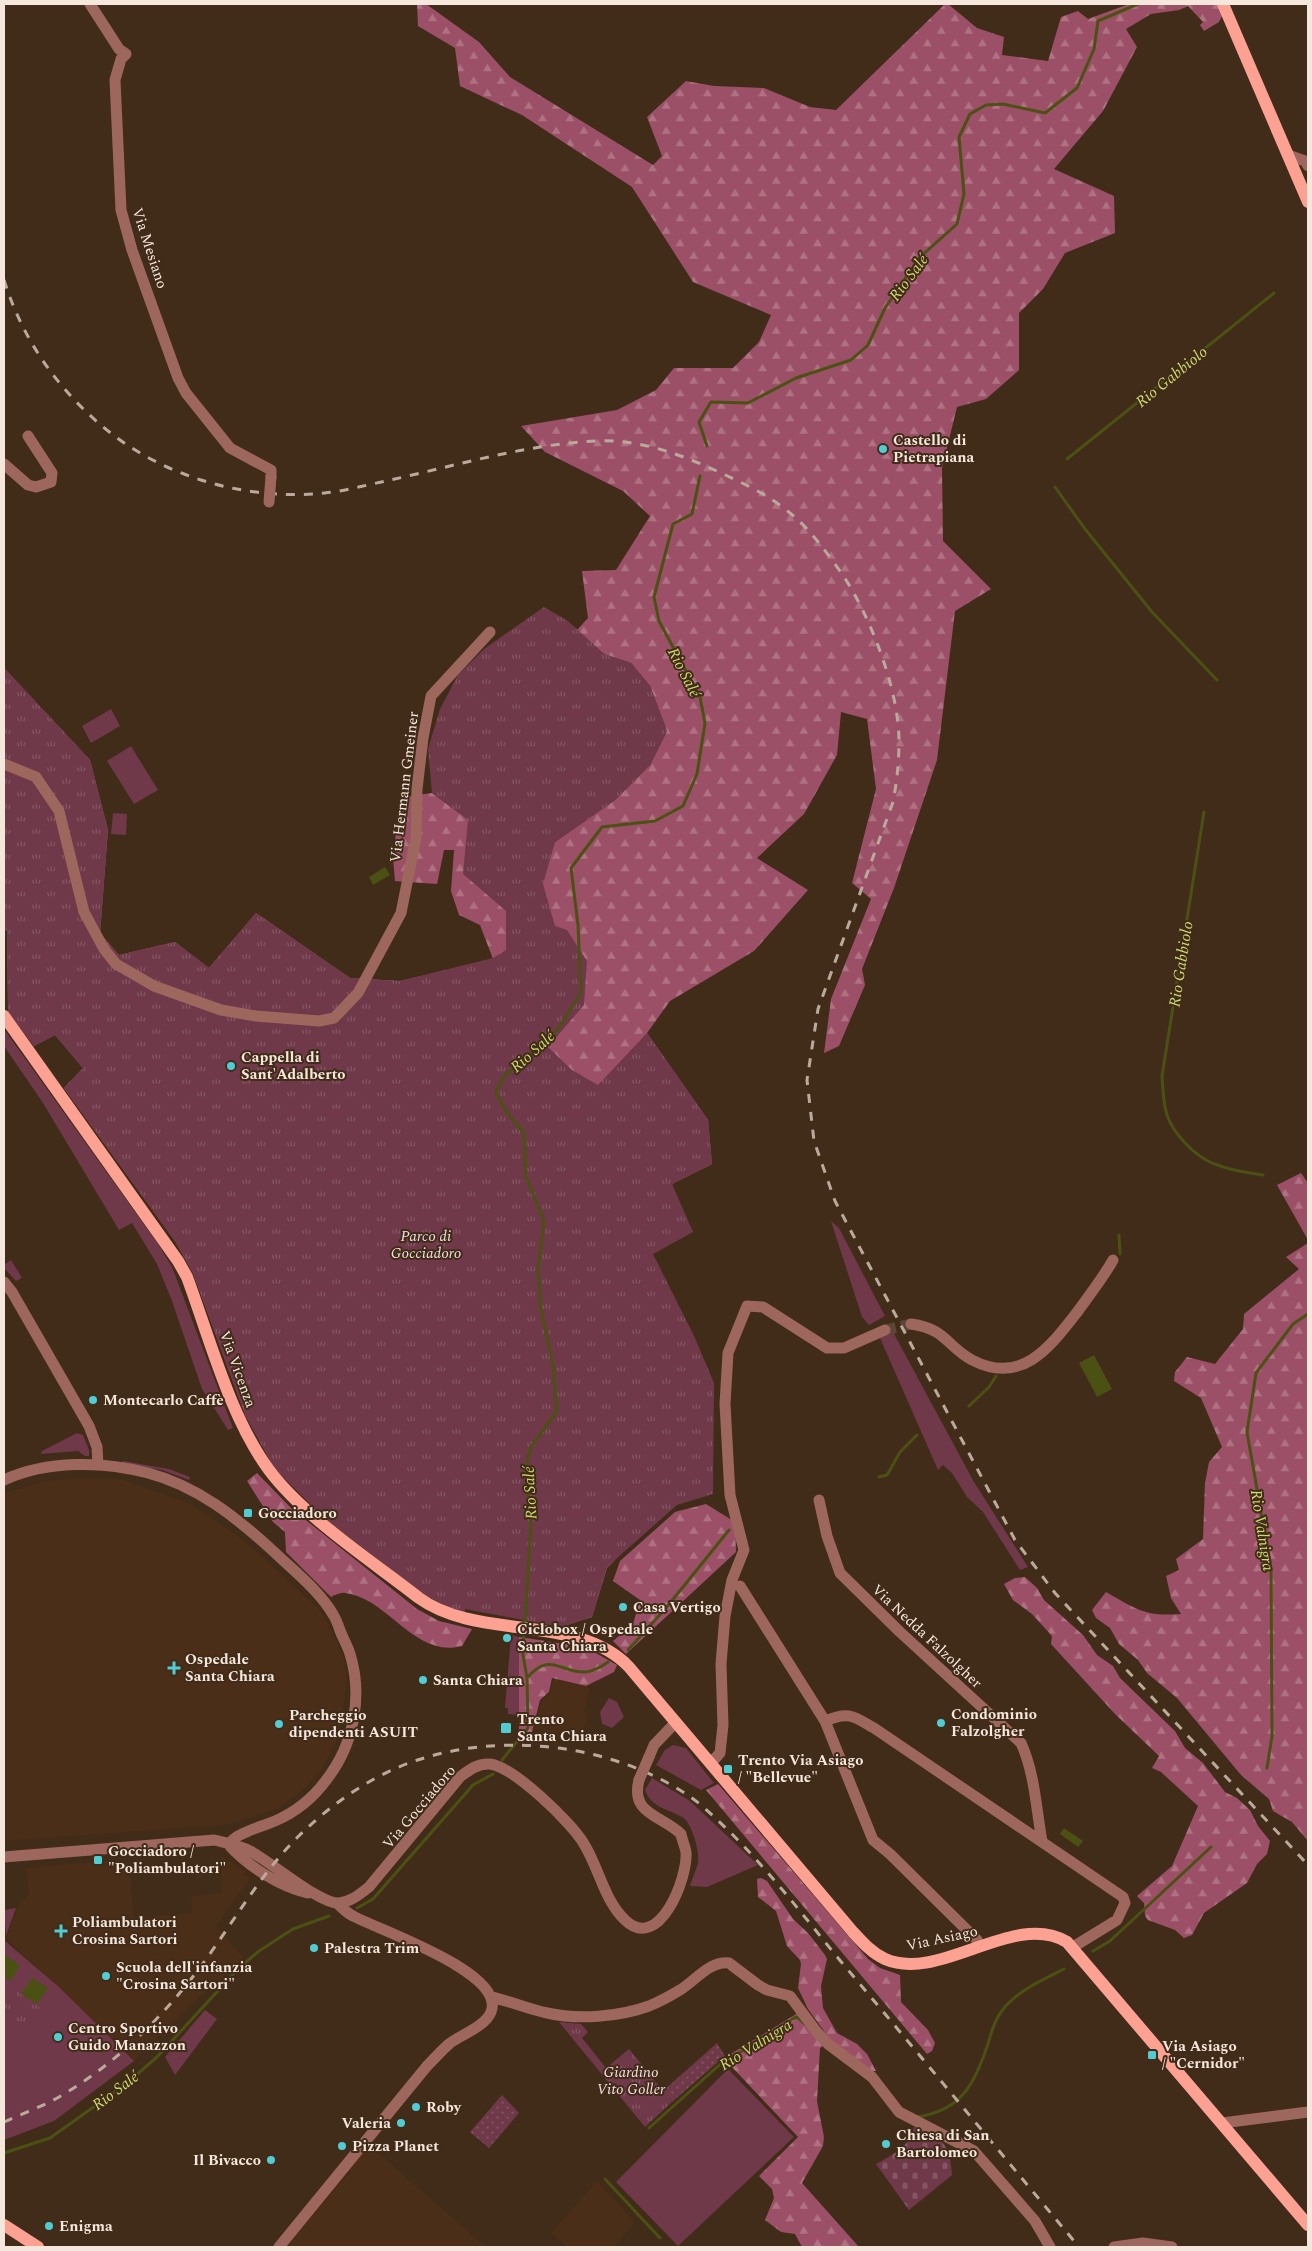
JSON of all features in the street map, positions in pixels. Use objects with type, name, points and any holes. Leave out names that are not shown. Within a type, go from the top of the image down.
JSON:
[{"type":"main road","points":[[1223,4],[1308,202]]},
{"type":"main road","name":"Via Vicenza","points":[[4,1016],[178,1261],[187,1278],[240,1420],[269,1470],[302,1506],[419,1598],[439,1611],[465,1618],[532,1630]]},
{"type":"main road","name":"Via Asiago","points":[[532,1630],[586,1640],[615,1653],[871,1950],[885,1959],[909,1964],[926,1962],[1025,1934],[1037,1933],[1053,1935],[1073,1947],[1308,2225]]},
{"type":"main road","points":[[4,2225],[38,2247]]},
{"type":"street","name":"Via Mesiano","points":[[90,4],[119,49],[126,54],[122,59],[115,80],[122,210],[132,250],[178,378],[186,393],[230,448],[271,474],[269,502]]},
{"type":"street","points":[[1288,155],[1305,161],[1308,166]]},
{"type":"street","points":[[4,464],[28,485],[36,488],[51,482],[52,473],[28,436]]},
{"type":"street","name":"Via Hermann Gmeiner","points":[[4,764],[36,777],[59,811],[84,912],[104,949],[116,964],[154,986],[221,1010],[256,1016],[319,1022],[334,1018],[358,993],[401,913],[416,838],[417,789],[423,738],[431,696],[490,632]]},
{"type":"street","points":[[911,1324],[929,1326],[970,1358],[990,1368],[1007,1369],[1022,1366],[1041,1354],[1059,1336],[1106,1274],[1113,1260]]},
{"type":"street","points":[[4,1282],[12,1292],[89,1426],[97,1447],[98,1465]]},
{"type":"street","points":[[711,1763],[720,1753],[723,1725],[721,1664],[725,1616],[732,1580],[744,1550],[730,1495],[725,1404],[728,1353],[735,1334],[747,1306],[764,1306],[827,1348],[844,1348],[885,1330]]},
{"type":"street","points":[[4,1480],[43,1468],[68,1465],[98,1465],[148,1473],[200,1495],[225,1510],[258,1537],[302,1580],[335,1617],[350,1652],[356,1686],[354,1717],[345,1749],[329,1778],[305,1803],[292,1812],[241,1834],[228,1844]]},
{"type":"street","name":"Via Nedda Falzolgher","points":[[820,1500],[827,1536],[840,1572],[900,1632],[1021,1743],[1030,1764],[1033,1788],[1039,1811],[1042,1841]]},
{"type":"street","points":[[740,1586],[825,1721],[873,1840],[890,1854],[977,1940],[980,1947]]},
{"type":"street","points":[[825,1721],[841,1714],[851,1715],[1123,1897],[1125,1903],[1117,1920],[1073,1947]]},
{"type":"street","name":"Via Gocciadoro","points":[[338,1904],[350,1900],[370,1887],[460,1777],[479,1765],[488,1764],[494,1765],[512,1775],[571,1824],[585,1845],[610,1899],[626,1920],[633,1926],[644,1929],[653,1925],[669,1910],[675,1900],[686,1852],[681,1834],[643,1808],[636,1792],[654,1745],[676,1722]]},
{"type":"street","points":[[4,1857],[200,1839],[228,1844],[234,1851],[273,1879],[300,1891],[315,1894],[338,1904],[352,1915],[448,1960],[477,1980],[492,1997],[547,2013],[568,2016],[598,2016],[648,2006],[681,1989],[695,1974],[723,1962],[729,1963],[758,1986],[790,1996],[816,2032],[828,2044],[872,2077],[899,2112],[977,2154],[1035,2221],[1050,2247]]},
{"type":"street","points":[[279,2247],[427,2066],[448,2044],[486,2019],[490,2013],[492,1997]]},
{"type":"street","points":[[1222,2123],[1308,2112]]},
{"type":"street","points":[[1114,2247],[1143,2243],[1172,2247]]},
{"type":"shaded area","points":[[385,867],[390,875],[373,885],[369,877]]},
{"type":"shaded area","points":[[1094,1355],[1112,1389],[1097,1397],[1079,1363]]},
{"type":"shaded area","name":"Ospedale Santa Chiara","points":[[86,1478],[124,1480],[191,1504],[245,1541],[318,1608],[327,1621],[343,1656],[347,1679],[341,1725],[335,1745],[321,1770],[306,1787],[278,1809],[225,1825],[4,1841],[4,1493],[45,1481]]},
{"type":"shaded area","points":[[553,1679],[590,1688],[584,1712],[588,1714],[581,1739],[534,1729],[541,1702],[550,1694]]},
{"type":"shaded area","points":[[1064,1828],[1083,1841],[1078,1847],[1060,1834]]},
{"type":"shaded area","points":[[221,1856],[246,1871],[244,1874],[250,1878],[216,1926],[244,1958],[192,2004],[134,2061],[59,1987],[6,1939],[19,1904],[29,1894],[26,1868],[116,1860],[117,1866],[129,1865],[134,1918],[192,1913],[191,1896],[222,1893]]},
{"type":"shaded area","points":[[4,1954],[20,1966],[10,1981],[4,1977]]},
{"type":"shaded area","points":[[32,1978],[48,1988],[37,2004],[21,1994]]},
{"type":"shaded area","points":[[369,2145],[486,2247],[287,2247],[343,2179],[351,2173],[349,2170]]},
{"type":"shaded area","points":[[597,2181],[635,2222],[614,2247],[567,2247],[551,2233]]},
{"type":"green space","points":[[417,4],[426,4],[479,42],[510,77],[653,165],[662,156],[647,117],[686,81],[714,86],[764,88],[810,107],[836,110],[945,4],[948,4],[977,28],[1004,37],[1002,55],[1048,61],[1061,17],[1078,11],[1088,19],[1129,4],[1221,4],[1224,12],[1219,22],[1204,31],[1200,25],[1203,22],[1188,6],[1179,10],[1151,14],[1126,29],[1137,47],[1103,111],[1054,169],[1114,196],[1115,233],[1065,253],[1043,289],[1019,313],[1019,370],[986,399],[957,407],[942,468],[943,541],[991,589],[955,611],[937,760],[894,888],[862,969],[865,985],[839,1046],[824,1053],[831,999],[871,899],[852,883],[876,789],[867,719],[841,712],[837,755],[804,814],[757,858],[808,890],[754,951],[670,1001],[647,1033],[708,1120],[712,1164],[672,1184],[679,1204],[641,1251],[615,1560],[607,1568],[592,1617],[561,1627],[469,1596],[463,1615],[424,1594],[322,1516],[246,1417],[193,1273],[175,1241],[64,1088],[83,1068],[55,1035],[34,1046],[8,1011],[7,931],[4,927],[4,668],[90,760],[108,830],[100,933],[119,955],[175,942],[209,968],[256,913],[350,978],[400,981],[493,959],[480,925],[459,915],[451,891],[454,850],[444,850],[437,884],[395,881],[393,858],[400,797],[432,793],[462,815],[555,842],[615,800],[650,765],[667,731],[650,686],[631,663],[604,654],[577,630],[588,618],[582,571],[616,570],[650,516],[623,491],[545,452],[521,426],[617,410],[656,390],[674,368],[733,368],[759,342],[771,315],[693,282],[632,187],[522,115],[460,86],[455,48],[418,26]]},
{"type":"green space","name":"Parco di Gocciadoro","points":[[544,607],[568,621],[604,654],[631,663],[650,686],[667,731],[650,765],[615,800],[555,842],[543,884],[555,926],[567,930],[587,961],[584,1005],[548,1047],[572,1070],[598,1085],[647,1033],[708,1120],[712,1164],[672,1184],[693,1232],[653,1254],[695,1338],[714,1383],[713,1494],[677,1505],[607,1567],[592,1617],[561,1627],[465,1609],[463,1615],[424,1594],[322,1516],[274,1468],[246,1417],[193,1273],[175,1241],[64,1088],[83,1068],[55,1035],[34,1046],[8,1011],[7,931],[4,927],[4,668],[90,760],[108,830],[100,933],[119,955],[175,942],[209,968],[256,913],[350,978],[400,981],[493,958],[506,950],[506,911],[463,874],[468,820],[432,793],[428,749],[440,709],[458,675],[484,649]]},
{"type":"green space","points":[[111,709],[120,726],[91,743],[82,726]]},
{"type":"green space","points":[[131,746],[158,790],[134,804],[107,761]]},
{"type":"green space","points":[[113,813],[127,814],[126,835],[111,834]]},
{"type":"green space","points":[[4,1029],[158,1244],[172,1267],[233,1428],[228,1430],[202,1389],[172,1301],[157,1264],[132,1223],[119,1230],[43,1103],[4,1046]]},
{"type":"green space","points":[[1301,1173],[1308,1183],[1308,1240],[1277,1185]]},
{"type":"green space","points":[[831,1221],[839,1228],[885,1316],[869,1325],[862,1317]]},
{"type":"green space","points":[[1308,1243],[1308,1841],[1292,1822],[1273,1811],[1269,1799],[1241,1775],[1177,1698],[1147,1673],[1138,1660],[1119,1644],[1110,1628],[1096,1618],[1092,1610],[1106,1592],[1125,1603],[1149,1613],[1181,1614],[1171,1598],[1166,1576],[1179,1570],[1176,1559],[1203,1539],[1205,1483],[1209,1462],[1222,1447],[1201,1398],[1174,1381],[1175,1372],[1187,1357],[1215,1364],[1243,1329],[1244,1314],[1299,1269],[1286,1257]]},
{"type":"green space","points":[[11,1260],[22,1278],[16,1281],[4,1268],[4,1265]]},
{"type":"green space","points":[[893,1332],[974,1482],[1028,1567],[1020,1570],[983,1512],[967,1497],[952,1473],[943,1465],[938,1470],[880,1338]]},
{"type":"green space","points":[[77,1433],[83,1435],[89,1450],[89,1456],[85,1456],[78,1451],[41,1454],[42,1451]]},
{"type":"green space","points":[[123,1461],[169,1469],[190,1477],[189,1480],[162,1470],[122,1463]]},
{"type":"green space","points":[[257,1473],[292,1509],[417,1609],[439,1621],[472,1629],[462,1646],[445,1648],[430,1644],[415,1636],[374,1605],[360,1597],[343,1593],[331,1597],[286,1552],[285,1532],[273,1522],[247,1481]]},
{"type":"green space","points":[[706,1504],[735,1522],[736,1552],[626,1654],[613,1641],[633,1624],[640,1600],[613,1581],[620,1561],[675,1512]]},
{"type":"green space","points":[[1025,1577],[1037,1588],[1044,1600],[1083,1635],[1097,1655],[1113,1666],[1120,1678],[1175,1731],[1185,1748],[1203,1763],[1225,1792],[1237,1798],[1250,1810],[1258,1826],[1270,1841],[1267,1854],[1257,1864],[1247,1883],[1204,1913],[1192,1935],[1184,1938],[1175,1930],[1148,1920],[1145,1916],[1144,1903],[1137,1896],[1172,1866],[1198,1806],[1161,1772],[1152,1768],[1159,1756],[1115,1714],[1051,1644],[1052,1636],[1032,1614],[1013,1600],[1004,1584],[1015,1578]]},
{"type":"green space","points":[[511,1635],[519,1637],[519,1715],[508,1714],[508,1708],[505,1708]]},
{"type":"green space","points":[[519,1637],[585,1647],[617,1665],[614,1672],[586,1686],[552,1678],[549,1692],[540,1700],[532,1732],[519,1731]]},
{"type":"green space","points":[[609,1698],[617,1702],[624,1717],[612,1728],[602,1724],[600,1712]]},
{"type":"green space","points":[[673,1745],[686,1748],[714,1783],[701,1790],[656,1765],[665,1750]]},
{"type":"green space","points":[[652,1778],[690,1801],[758,1865],[707,1887],[690,1886],[698,1863],[698,1852],[694,1838],[686,1820],[651,1801],[645,1790]]},
{"type":"green space","points":[[718,1784],[868,1959],[880,1968],[900,1975],[901,2002],[928,2030],[935,2043],[932,2051],[927,2054],[706,1790]]},
{"type":"green space","points":[[761,1878],[767,1881],[793,1919],[808,1933],[825,1955],[827,1959],[821,1986],[823,2008],[837,2033],[857,2044],[867,2054],[876,2071],[871,2071],[832,2042],[808,2009],[798,1988],[800,1960],[787,1946],[776,1911],[758,1897],[757,1879]]},
{"type":"green space","points":[[16,1908],[6,1936],[4,1910]]},
{"type":"green space","name":"Centro Sportivo Guido Manazzon","points":[[4,1940],[59,1987],[134,2061],[54,2121],[4,2140]]},
{"type":"green space","points":[[17,1991],[42,2009],[44,2013],[40,2024],[30,2031],[13,2029],[4,2017],[4,2004]]},
{"type":"green space","points":[[205,2010],[217,2019],[175,2075],[165,2057]]},
{"type":"green space","points":[[798,2013],[826,2044],[820,2048],[817,2101],[824,2137],[823,2146],[802,2183],[859,2247],[802,2247],[795,2234],[781,2232],[765,2220],[774,2198],[772,2189],[759,2176],[798,2137],[730,2065],[729,2055]]},
{"type":"green space","name":"Giardino Vito Goller","points":[[559,2022],[581,2024],[588,2032],[582,2038],[606,2068],[629,2049],[672,2102],[645,2127]]},
{"type":"green space","points":[[717,2043],[725,2056],[672,2102],[663,2091]]},
{"type":"green space","points":[[728,2069],[794,2137],[678,2246],[616,2182]]},
{"type":"green space","points":[[502,2095],[519,2113],[489,2148],[470,2132]]},
{"type":"green space","points":[[914,2127],[924,2130],[943,2143],[949,2156],[952,2175],[909,2210],[876,2164],[900,2150],[912,2134]]},
{"type":"waterway","name":"Rio Salé","points":[[707,446],[699,422],[711,402],[748,403],[796,378],[851,360],[868,345],[885,308],[920,257],[957,224],[964,194],[959,137],[970,114],[986,105],[1003,104],[1045,113],[1077,88],[1094,49],[1098,21],[1138,4]]},
{"type":"waterway","name":"Rio Gabbiolo","points":[[1067,459],[1274,293]]},
{"type":"waterway","name":"Rio Salé","points":[[525,1624],[531,1525],[525,1470],[531,1447],[557,1411],[553,1365],[541,1310],[538,1270],[544,1221],[526,1177],[524,1133],[507,1113],[496,1092],[504,1076],[554,1035],[581,993],[578,925],[571,868],[602,827],[655,821],[683,806],[697,774],[705,723],[700,697],[659,621],[654,597],[673,524],[692,514],[700,476]]},
{"type":"waterway","name":"Rio Gabbiolo","points":[[1055,487],[1085,529],[1152,612],[1217,680]]},
{"type":"waterway","name":"Rio Gabbiolo","points":[[1204,812],[1162,1076],[1163,1096],[1167,1115],[1174,1129],[1197,1154],[1223,1167],[1263,1175]]},
{"type":"waterway","points":[[1119,1235],[1120,1254]]},
{"type":"waterway","name":"Rio Valnigra","points":[[1267,1768],[1272,1736],[1271,1569],[1247,1432],[1256,1373],[1293,1324],[1308,1314]]},
{"type":"waterway","points":[[969,1406],[989,1387],[996,1376]]},
{"type":"waterway","points":[[879,1477],[887,1475],[900,1452],[917,1435]]},
{"type":"waterway","points":[[628,1650],[666,1608],[729,1530]]},
{"type":"waterway","name":"Rio Salé","points":[[502,1760],[528,1728],[527,1678],[523,1655],[524,1630]]},
{"type":"waterway","points":[[527,1678],[535,1670],[550,1664],[577,1672],[586,1672],[592,1671],[608,1662]]},
{"type":"waterway","name":"Rio Salé","points":[[357,1908],[373,1899],[473,1785],[493,1774]]},
{"type":"waterway","name":"Rio Valnigra","points":[[1093,1951],[1110,1941],[1211,1847]]},
{"type":"waterway","name":"Rio Salé","points":[[4,2153],[50,2138],[126,2084],[157,2057],[238,1969],[259,1951],[293,1929],[329,1916]]},
{"type":"waterway","name":"Rio Valnigra","points":[[916,2117],[932,2114],[945,2109],[955,2102],[971,2083],[1001,2012],[1021,1993],[1064,1969]]},
{"type":"waterway","name":"Rio Valnigra","points":[[649,2128],[726,2059],[776,2034],[792,2019],[797,2017],[805,2024]]},
{"type":"waterway","name":"Rio Valnigra","points":[[605,2179],[660,2238]]},
{"type":"tunnel","points":[[885,1330],[911,1324]]},
{"type":"railway","points":[[4,280],[20,322],[42,360],[85,411],[126,444],[151,459],[178,472],[206,482],[265,493],[295,495],[325,493],[356,488],[544,446],[613,441],[661,449],[707,466],[748,486],[790,513],[818,542],[842,574],[863,610],[872,631],[894,699],[899,741],[898,771],[893,802],[818,1009],[807,1080],[814,1141],[835,1201],[1015,1540],[1055,1593],[1308,1865]]},
{"type":"railway","points":[[4,2122],[50,2102],[72,2089],[115,2058],[154,2022],[204,1962],[277,1860],[305,1830],[345,1797],[389,1771],[421,1759],[454,1751],[488,1746],[523,1745],[558,1748],[592,1754],[625,1764],[657,1777],[692,1798],[730,1832],[786,1894],[1079,2247]]},
{"type":"place","name":"Castello di Pietrapiana","points":[[883,449]]},
{"type":"place","name":"Cappella di Sant'Adalberto","points":[[231,1066]]},
{"type":"place","name":"Montecarlo Caffè","points":[[93,1400]]},
{"type":"place","name":"Gocciadoro","points":[[248,1513]]},
{"type":"place","name":"Casa Vertigo","points":[[623,1607]]},
{"type":"place","name":"Ciclobox / Ospedale Santa Chiara","points":[[507,1638]]},
{"type":"place","name":"Ospedale Santa Chiara","points":[[174,1668]]},
{"type":"place","name":"Santa Chiara","points":[[423,1680]]},
{"type":"place","name":"Condominio Falzolgher","points":[[941,1723]]},
{"type":"place","name":"Parcheggio dipendenti ASUIT","points":[[279,1724]]},
{"type":"place","name":"Trento Santa Chiara","points":[[506,1728]]},
{"type":"place","name":"Trento Via Asiago / \"Bellevue\"","points":[[728,1769]]},
{"type":"place","name":"Gocciadoro / \"Poliambulatori\"","points":[[98,1860]]},
{"type":"place","name":"Poliambulatori Crosina Sartori","points":[[61,1931]]},
{"type":"place","name":"Palestra Trim","points":[[314,1948]]},
{"type":"place","name":"Scuola dell'infanzia \"Crosina Sartori\"","points":[[106,1976]]},
{"type":"place","name":"Centro Sportivo Guido Manazzon","points":[[58,2037]]},
{"type":"place","name":"Via Asiago / \"Cernidor\"","points":[[1152,2055]]},
{"type":"place","name":"Roby","points":[[416,2107]]},
{"type":"place","name":"Valeria","points":[[401,2123]]},
{"type":"place","name":"Chiesa di San Bartolomeo","points":[[886,2144]]},
{"type":"place","name":"Pizza Planet","points":[[342,2146]]},
{"type":"place","name":"Il Bivacco","points":[[271,2160]]},
{"type":"place","name":"Enigma","points":[[49,2226]]}]
